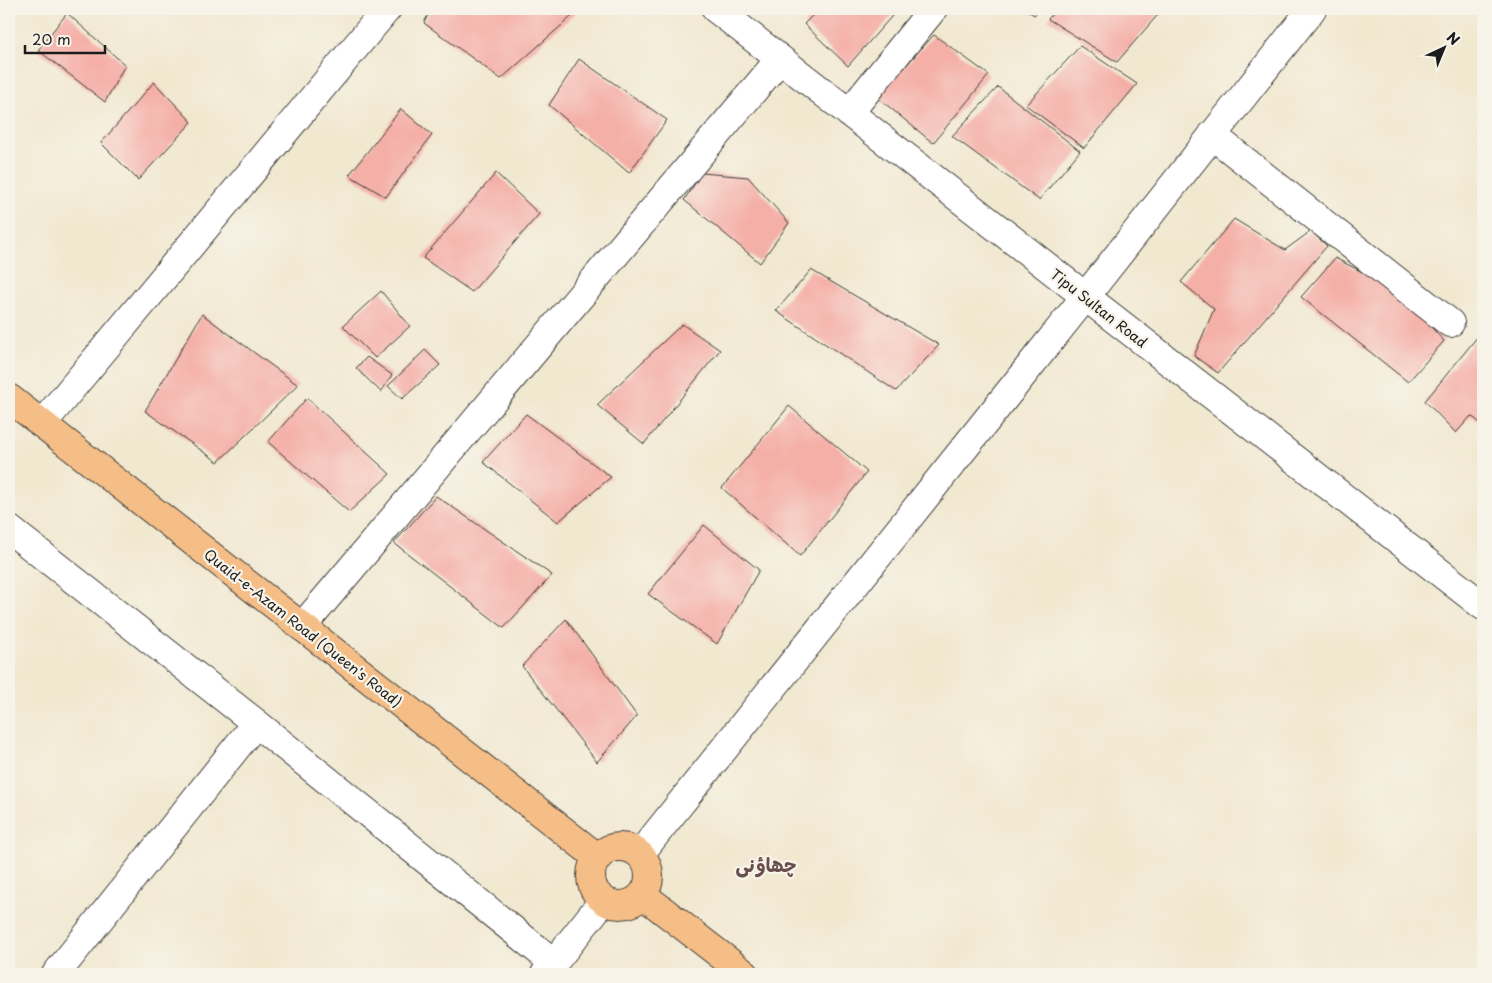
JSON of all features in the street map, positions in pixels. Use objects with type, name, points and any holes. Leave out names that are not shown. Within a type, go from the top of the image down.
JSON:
[{"type":"main road","name":"Quaid-e-Azam Road (Queen's Road)","points":[[9,398],[597,857]]},
{"type":"main road","points":[[618,847],[626,847],[640,854],[648,866],[649,882],[643,895],[631,904],[617,905],[603,901],[594,892],[590,880],[591,868],[597,857],[610,848],[618,847]]},
{"type":"main road","points":[[643,895],[745,974]]},
{"type":"street","points":[[42,424],[387,9]]},
{"type":"street","name":"Tipu Sultan Road","points":[[716,9],[1483,606]]},
{"type":"street","points":[[849,113],[933,9]]},
{"type":"street","points":[[640,854],[1085,297],[1312,9]]},
{"type":"street","points":[[302,627],[780,59]]},
{"type":"street","points":[[1212,135],[1450,323]]},
{"type":"street","points":[[10,533],[256,723],[550,968],[603,901]]},
{"type":"street","points":[[56,974],[256,723]]},
{"type":"building","points":[[431,9],[580,9],[501,79],[424,23]]},
{"type":"building","points":[[819,9],[898,9],[848,66],[804,24]]},
{"type":"building","points":[[1026,9],[1041,9],[1034,15]]},
{"type":"building","points":[[1057,9],[1162,10],[1117,62],[1048,19]]},
{"type":"building","points":[[67,13],[125,65],[105,102],[38,50]]},
{"type":"building","points":[[934,35],[989,75],[933,143],[877,97]]},
{"type":"building","points":[[1080,46],[1137,84],[1084,148],[1026,105]]},
{"type":"building","points":[[579,59],[667,120],[629,173],[549,105]]},
{"type":"building","points":[[154,82],[192,122],[138,180],[101,143]]},
{"type":"building","points":[[998,87],[1080,151],[1039,200],[952,136]]},
{"type":"building","points":[[401,109],[432,135],[386,197],[349,175]]},
{"type":"building","points":[[496,173],[539,214],[472,292],[423,258]]},
{"type":"building","points":[[702,173],[748,177],[789,223],[760,263],[684,200]]},
{"type":"building","points":[[1234,219],[1285,250],[1311,231],[1327,246],[1218,373],[1194,356],[1214,309],[1181,282]]},
{"type":"building","points":[[1335,258],[1374,278],[1410,304],[1444,341],[1408,382],[1301,297]]},
{"type":"building","points":[[811,270],[939,345],[896,391],[776,311]]},
{"type":"building","points":[[381,291],[410,326],[375,358],[343,326]]},
{"type":"building","points":[[202,314],[298,385],[218,462],[145,411]]},
{"type":"building","points":[[682,324],[720,350],[644,444],[597,405]]},
{"type":"building","points":[[1483,330],[1483,425],[1471,416],[1456,433],[1425,401]]},
{"type":"building","points":[[425,350],[440,365],[402,399],[388,386]]},
{"type":"building","points":[[367,357],[392,375],[381,392],[356,368]]},
{"type":"building","points":[[307,398],[390,474],[349,512],[268,442]]},
{"type":"building","points":[[789,406],[867,472],[800,556],[722,488]]},
{"type":"building","points":[[526,414],[611,477],[558,522],[483,462]]},
{"type":"building","points":[[436,496],[552,575],[504,628],[394,543]]},
{"type":"building","points":[[704,525],[759,570],[717,644],[648,594]]},
{"type":"building","points":[[566,619],[637,716],[597,762],[522,666]]},
{"type":"district","name":"چھاؤنی","points":[[766,864]]}]
